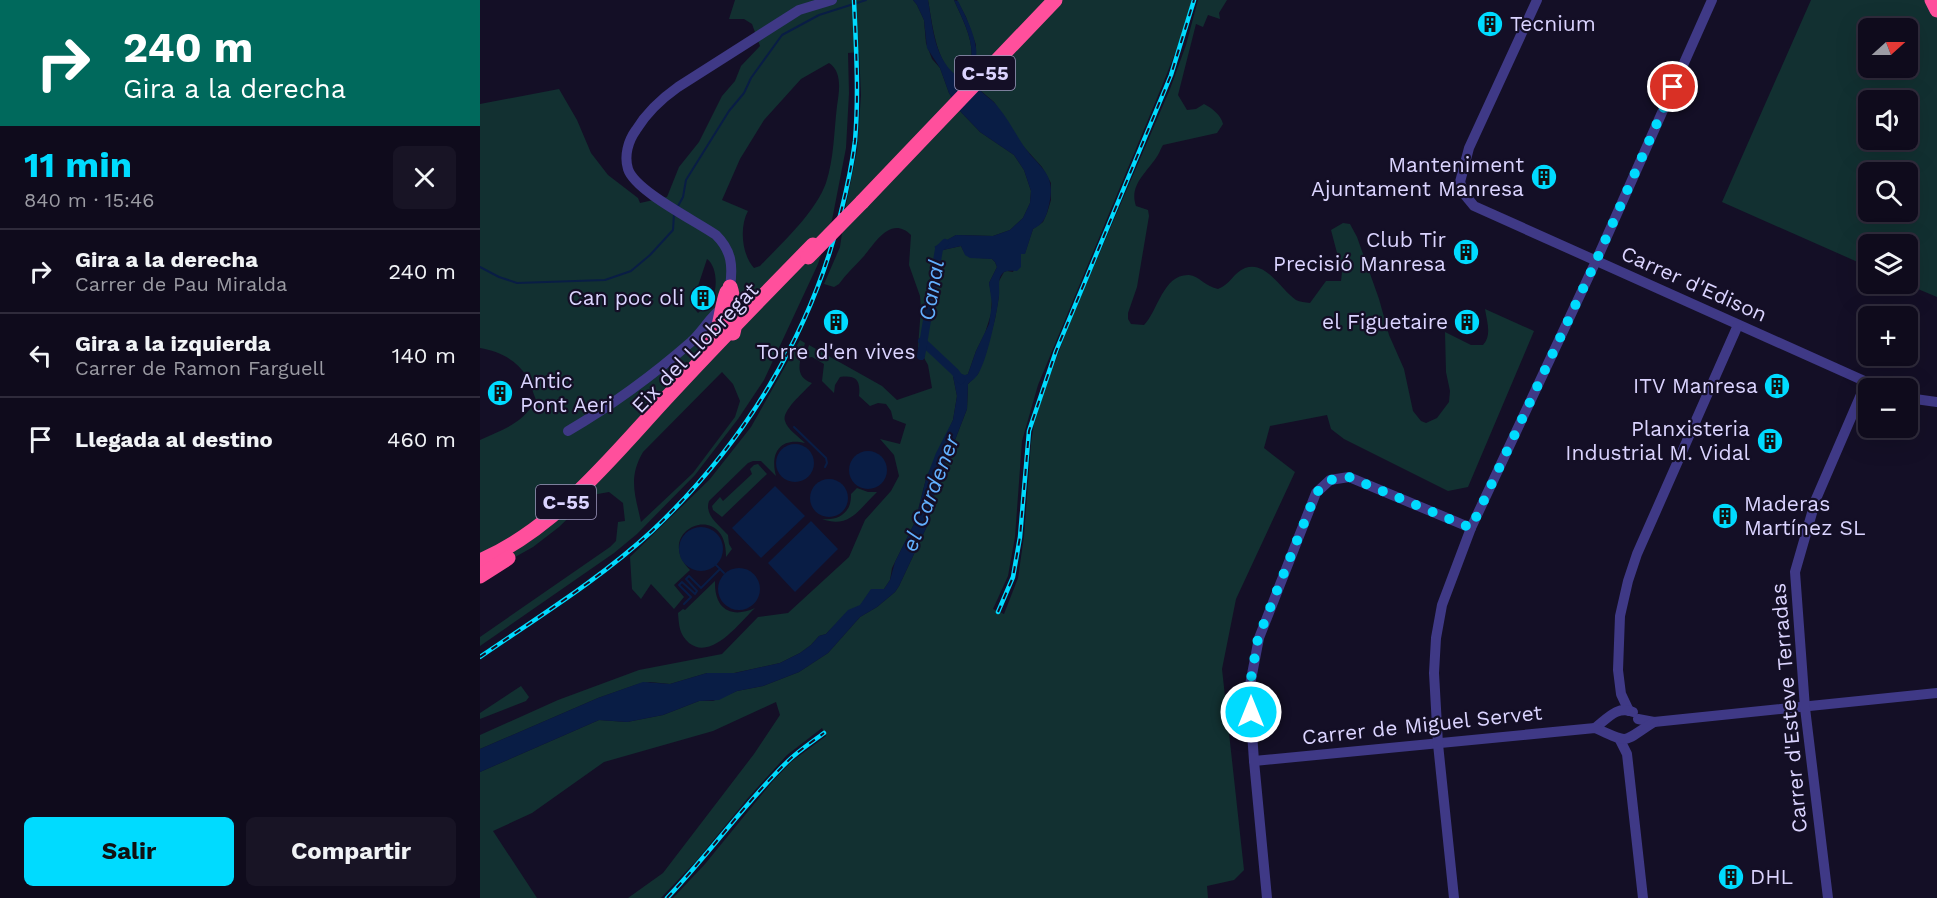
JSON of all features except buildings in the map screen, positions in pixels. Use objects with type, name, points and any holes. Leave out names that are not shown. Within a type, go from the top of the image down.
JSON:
[{"type":"highway","points":[[1932,0],[1937,10]]},
{"type":"highway","name":"Eix del Llobregat","points":[[480,561],[513,544],[557,512],[756,309],[1048,4]]},
{"type":"highway","points":[[731,290],[744,307],[756,309]]},
{"type":"highway","points":[[709,357],[708,347],[719,329],[722,310],[731,290]]},
{"type":"highway","points":[[709,357],[735,331],[731,290]]},
{"type":"highway","points":[[722,310],[727,321],[735,326],[741,325],[756,309]]},
{"type":"highway","name":"Eix del Llobregat","points":[[480,567],[504,556],[561,515],[709,357]]},
{"type":"highway","points":[[480,576],[522,549],[537,534]]},
{"type":"street","points":[[731,290],[732,264],[728,251],[720,239],[647,191],[628,171],[627,149],[634,132],[656,104],[678,87],[799,10],[832,0]]},
{"type":"street","name":"Carrer d'Edison","points":[[1537,0],[1469,148],[1460,182],[1465,195],[1474,206],[1858,379]]},
{"type":"street","points":[[1454,898],[1438,744],[1434,673],[1436,638],[1442,605],[1471,528],[1596,261],[1712,0]]},
{"type":"street","points":[[568,431],[601,412],[655,374],[699,335],[716,313],[722,310]]},
{"type":"street","points":[[1625,737],[1639,726],[1621,694],[1618,670],[1620,616],[1628,581],[1637,554],[1738,325]]},
{"type":"street","points":[[1918,399],[1937,402]]},
{"type":"street","name":"Carrer d'Esteve Terradas","points":[[1828,898],[1805,708],[1795,572],[1816,499],[1858,402]]},
{"type":"street","points":[[1267,898],[1249,690],[1258,638],[1316,493],[1330,480],[1349,477],[1471,528]]},
{"type":"street","points":[[1625,737],[1654,722],[1937,693]]},
{"type":"street","points":[[1621,694],[1608,726],[1625,737]]},
{"type":"street","points":[[1595,728],[1622,709],[1654,722]]},
{"type":"street","name":"Carrer de Miguel Servet","points":[[1254,761],[1595,728],[1625,737]]},
{"type":"street","points":[[1625,737],[1643,898]]},
{"type":"green space","points":[[735,0],[913,0],[924,20],[926,43],[932,59],[940,68],[949,93],[960,111],[980,132],[1014,155],[1024,170],[1031,191],[1030,203],[1023,218],[1010,230],[993,236],[956,235],[935,247],[943,250],[961,246],[970,257],[992,259],[995,262],[997,267],[989,283],[992,297],[991,314],[968,374],[965,376],[955,373],[953,376],[957,396],[953,420],[926,479],[915,522],[884,589],[871,590],[860,606],[848,611],[826,634],[819,636],[800,653],[780,663],[734,673],[707,673],[670,684],[650,682],[638,684],[598,698],[480,749],[480,735],[558,700],[639,670],[722,654],[758,617],[788,613],[849,557],[865,520],[891,491],[899,476],[894,455],[880,439],[900,444],[906,424],[893,419],[886,404],[878,403],[870,406],[859,396],[856,379],[840,377],[835,385],[834,393],[822,381],[824,364],[812,357],[805,358],[809,345],[882,386],[897,400],[932,388],[928,365],[918,347],[921,308],[920,296],[909,265],[911,235],[897,228],[890,229],[878,238],[839,284],[834,287],[824,284],[840,247],[857,151],[861,95],[859,52],[848,53],[849,93],[846,148],[832,220],[818,264],[764,380],[738,419],[695,475],[637,534],[614,553],[480,646],[480,637],[610,547],[616,541],[618,522],[625,521],[623,503],[609,492],[592,495],[559,527],[533,547],[480,574],[480,440],[505,429],[518,420],[536,400],[527,377],[513,361],[494,351],[480,348],[480,104],[559,89],[577,120],[591,153],[608,175],[638,198],[640,203],[667,197],[679,167],[699,142],[722,96],[735,81],[741,66],[760,46],[752,24],[744,19],[729,19]],"holes":[[[829,63],[838,77],[839,89],[832,155],[826,183],[814,205],[797,227],[760,266],[754,268],[747,256],[743,241],[743,225],[748,211],[722,200],[740,159],[764,120],[801,79]],[[707,259],[715,272],[715,289],[711,301],[698,313],[693,307]],[[722,372],[733,384],[740,401],[735,417],[693,473],[641,522],[634,478],[643,452]]]},
{"type":"green space","points":[[928,0],[954,0],[971,47],[972,57],[966,77],[956,75],[948,69],[942,59],[934,34]]},
{"type":"green space","points":[[957,0],[1192,0],[1179,43],[1162,86],[1038,385],[1022,441],[1015,537],[1008,576],[993,609],[1004,614],[1018,578],[1024,536],[1031,443],[1034,424],[1046,386],[1070,322],[1170,89],[1186,45],[1198,0],[1227,0],[1219,13],[1220,19],[1208,15],[1203,27],[1196,24],[1178,95],[1187,110],[1196,109],[1204,104],[1216,112],[1223,124],[1217,133],[1163,145],[1136,186],[1134,199],[1136,206],[1148,210],[1149,216],[1137,287],[1128,319],[1131,324],[1144,325],[1167,287],[1180,276],[1196,277],[1218,289],[1226,285],[1241,270],[1253,267],[1260,268],[1273,277],[1296,300],[1310,303],[1326,281],[1341,281],[1342,272],[1331,230],[1343,223],[1350,224],[1357,237],[1379,299],[1389,335],[1404,369],[1413,411],[1421,421],[1426,423],[1437,418],[1449,402],[1445,332],[1471,345],[1483,345],[1488,333],[1485,309],[1534,331],[1468,487],[1448,491],[1344,439],[1331,429],[1327,415],[1270,426],[1264,448],[1295,472],[1236,599],[1222,669],[1244,870],[1234,880],[1207,886],[1208,898],[673,898],[705,864],[772,782],[791,762],[826,736],[822,728],[787,755],[697,860],[661,898],[628,898],[663,873],[754,754],[780,715],[776,702],[713,731],[604,762],[532,813],[493,831],[537,898],[480,898],[480,772],[599,720],[627,722],[663,715],[699,701],[713,701],[737,691],[763,686],[799,672],[828,653],[860,617],[877,607],[899,586],[928,524],[939,473],[948,458],[967,409],[968,384],[978,374],[986,353],[995,319],[999,281],[1004,272],[1013,272],[1021,253],[1025,253],[1033,229],[1043,222],[1051,200],[1051,183],[1042,167],[1023,146],[994,102],[976,85],[974,74],[976,45]]},
{"type":"green space","points":[[1811,0],[1937,0],[1937,297],[1918,289],[1918,234],[1858,234],[1858,262],[1722,202]]},
{"type":"green space","points":[[800,340],[805,343],[799,366],[800,371],[806,380],[812,383],[790,407],[785,421],[788,427],[805,443],[789,443],[778,449],[774,461],[776,476],[761,461],[753,461],[748,463],[709,501],[710,515],[728,535],[732,549],[726,557],[723,539],[715,529],[705,525],[694,526],[685,533],[679,543],[680,556],[690,570],[674,585],[684,597],[674,609],[651,584],[641,599],[632,589],[630,557],[710,479],[751,427]]},
{"type":"green space","points":[[758,464],[767,474],[722,517],[713,510],[712,506],[720,497],[723,501],[752,474],[750,469]]},
{"type":"green space","points":[[857,488],[877,492],[859,511],[847,519],[832,521],[822,519],[839,517],[843,514],[849,506],[851,494]]},
{"type":"green space","points":[[715,581],[717,599],[726,609],[738,612],[755,608],[734,630],[716,644],[698,647],[689,643],[681,633],[678,613],[685,610]]},
{"type":"green space","points":[[521,686],[529,697],[526,701],[480,719],[480,713]]},
{"type":"water","name":"el Cardener","points":[[913,0],[928,0],[933,33],[940,53],[951,71],[960,78],[966,77],[972,57],[969,38],[954,0],[958,1],[975,42],[976,84],[980,91],[1002,112],[1023,145],[1046,173],[1051,187],[1045,218],[1033,229],[1025,254],[1021,254],[1021,267],[1017,271],[1004,272],[1001,275],[996,314],[985,359],[977,375],[968,384],[967,409],[948,458],[939,473],[928,524],[899,586],[877,607],[860,617],[828,653],[799,672],[763,686],[737,691],[719,700],[699,701],[663,715],[627,722],[599,720],[480,772],[480,749],[598,698],[643,682],[670,684],[707,673],[735,673],[780,663],[800,653],[819,636],[826,634],[848,610],[860,605],[871,589],[884,589],[890,580],[895,562],[915,522],[926,479],[936,453],[953,420],[957,396],[953,376],[956,372],[968,374],[989,324],[992,304],[989,283],[997,267],[992,259],[970,258],[965,255],[961,246],[943,250],[934,247],[956,235],[993,236],[1010,230],[1023,218],[1030,203],[1031,191],[1024,170],[1014,155],[980,132],[960,111],[949,93],[940,68],[927,48],[924,20]]},
{"type":"water","points":[[795,444],[809,449],[814,463],[809,477],[795,482],[781,477],[776,463],[781,449]]},
{"type":"water","points":[[868,451],[882,456],[887,470],[882,484],[868,489],[854,484],[849,470],[854,456]]},
{"type":"water","points":[[829,479],[843,484],[848,498],[843,512],[829,517],[815,512],[810,498],[815,484]]},
{"type":"water","points":[[775,486],[805,516],[761,558],[732,528]]},
{"type":"water","points":[[811,521],[838,549],[795,592],[768,563]]},
{"type":"water","points":[[701,527],[716,534],[723,549],[716,564],[701,571],[686,564],[679,549],[686,534]]},
{"type":"water","points":[[739,568],[747,569],[754,574],[759,581],[759,597],[754,604],[747,609],[739,610],[731,609],[724,604],[719,597],[718,589],[719,581],[724,574],[731,569]]},
{"type":"waterway","points":[[678,206],[683,197],[686,180],[729,111],[744,93],[751,78],[782,35],[819,15],[866,0]]},
{"type":"waterway","points":[[480,267],[517,283],[605,280],[631,271],[650,255],[673,230],[674,214]]},
{"type":"waterway","name":"Canal","points":[[921,356],[939,249],[945,243]]},
{"type":"waterway","name":"Canal","points":[[922,341],[961,380]]},
{"type":"waterway","points":[[794,427],[826,458],[825,467]]},
{"type":"waterway","points":[[716,565],[724,573]]},
{"type":"waterway","points":[[684,604],[691,597],[679,585],[682,582],[695,594],[697,591],[686,579],[689,576],[701,588],[720,569]]},
{"type":"railway","points":[[480,657],[590,581],[652,531],[716,462],[770,385],[812,302],[828,257],[847,185],[854,150],[856,123],[857,70],[854,0]]},
{"type":"railway","points":[[998,612],[1013,577],[1020,537],[1029,431],[1056,351],[1171,75],[1194,0]]},
{"type":"railway","points":[[667,898],[771,778],[796,754],[824,733]]},
{"type":"place","name":"Tecnium","points":[[1490,24]]},
{"type":"place","name":"Manteniment Ajuntament Manresa","points":[[1544,177]]},
{"type":"place","name":"Club Tir Precisió Manresa","points":[[1466,252]]},
{"type":"place","name":"Can poc oli","points":[[703,298]]},
{"type":"place","name":"Torre d'en vives","points":[[836,322]]},
{"type":"place","name":"el Figuetaire","points":[[1467,322]]},
{"type":"place","name":"ITV Manresa","points":[[1777,386]]},
{"type":"place","name":"Antic Pont Aeri","points":[[500,393]]},
{"type":"place","name":"Planxisteria Industrial M. Vidal","points":[[1770,441]]},
{"type":"place","name":"Maderas Martínez SL","points":[[1725,516]]},
{"type":"place","name":"DHL","points":[[1731,877]]},
{"type":"route","points":[[1251,712],[1249,690],[1258,638],[1316,493],[1330,480],[1349,477],[1471,528],[1596,261],[1673,87]]}]
